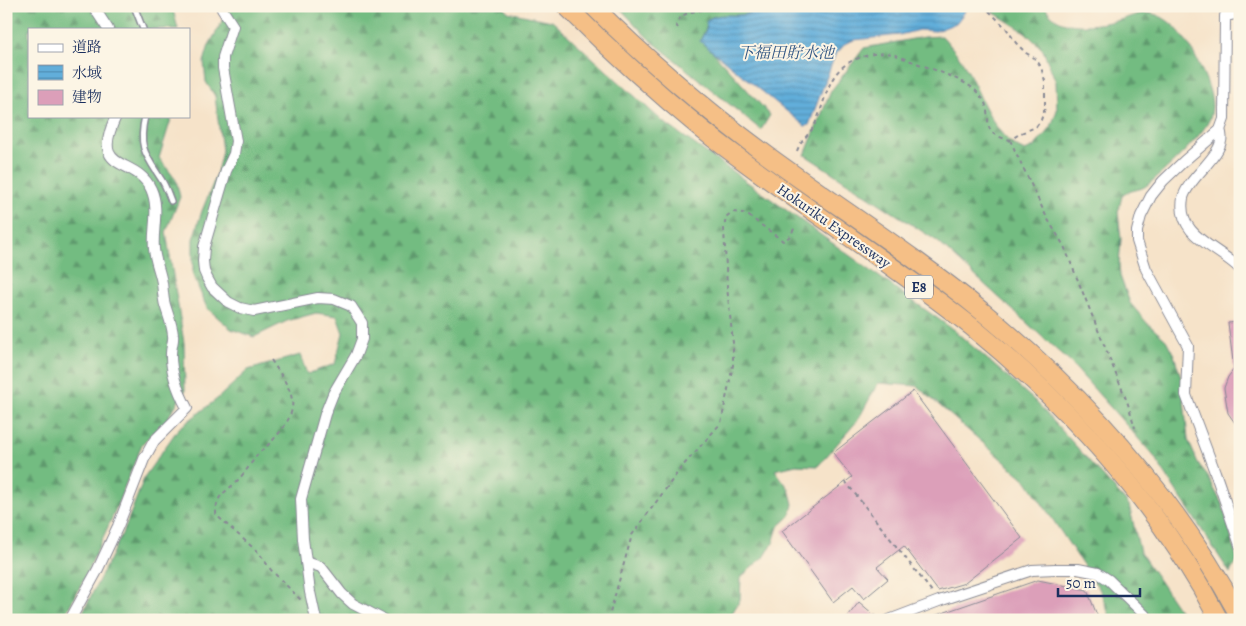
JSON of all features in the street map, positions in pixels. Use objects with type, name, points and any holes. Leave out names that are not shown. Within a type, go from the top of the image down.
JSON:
[{"type":"highway","name":"Hokuriku Expressway","points":[[566,6],[657,93],[760,173],[917,285],[972,327],[1020,368],[1108,457],[1147,506],[1183,559],[1219,620]]},
{"type":"highway","name":"Hokuriku Expressway","points":[[593,6],[667,76],[716,116],[782,166],[927,269],[982,311],[1032,354],[1079,399],[1161,493],[1199,548],[1240,617]]},
{"type":"street","points":[[94,6],[107,28]]},
{"type":"street","points":[[222,9],[233,26],[223,57],[223,68],[236,141],[234,154],[226,171],[204,247],[204,271],[212,287],[228,302],[240,308],[254,311],[318,298],[334,299],[351,306],[362,323],[362,339],[352,364],[333,394],[325,414],[301,499],[306,562],[312,606],[316,620]]},
{"type":"street","points":[[1240,13],[1225,16],[1224,119],[1220,130],[1163,181],[1151,196],[1141,216],[1137,231],[1137,241],[1146,269],[1188,346],[1186,395],[1240,545]]},
{"type":"street","points":[[70,620],[97,572],[118,526],[137,473],[154,441],[187,408],[172,372],[173,336],[164,304],[154,248],[155,201],[150,188],[142,177],[118,164],[110,156],[107,146],[109,131],[115,118]]},
{"type":"street","points":[[1220,130],[1223,135],[1219,148],[1190,183],[1184,196],[1183,215],[1195,237],[1225,255],[1240,269]]},
{"type":"street","points":[[306,562],[320,567],[342,594],[353,604],[384,620]]},
{"type":"street","points":[[889,620],[938,601],[1032,570],[1078,569],[1098,573],[1109,580],[1150,620]]},
{"type":"lane","points":[[134,6],[143,28]]},
{"type":"lane","points":[[145,118],[142,129],[145,153],[150,165],[163,181],[171,201]]},
{"type":"path","points":[[678,28],[676,25],[677,21],[692,12],[726,9],[733,6]]},
{"type":"path","points":[[984,6],[1006,28],[1016,43],[1026,53],[1036,59],[1041,67],[1045,81],[1045,108],[1041,120],[1036,127],[1010,140]]},
{"type":"path","points":[[798,150],[800,143],[816,122],[828,86],[836,72],[853,60],[881,52],[893,54],[973,88],[986,104],[988,125],[992,133],[1010,140],[1047,218],[1064,246],[1128,404],[1135,428]]},
{"type":"path","points":[[608,620],[632,535],[681,468],[721,423],[733,365],[733,344],[726,287],[724,229],[726,218],[732,212],[743,213],[783,241],[789,237],[796,226]]},
{"type":"path","points":[[271,360],[287,383],[292,395],[292,416],[285,427],[258,454],[245,473],[226,490],[216,503],[216,515],[259,553],[271,570],[300,600],[312,606]]},
{"type":"path","points":[[845,481],[938,601]]},
{"type":"green space","points":[[6,6],[172,6],[178,28],[28,28],[28,118],[171,118],[159,158],[176,180],[180,197],[166,232],[184,343],[185,391],[167,419],[142,444],[112,518],[82,583],[62,620],[6,620]]},
{"type":"green space","points":[[229,6],[503,6],[508,12],[552,21],[662,121],[955,331],[1036,402],[1129,505],[1140,552],[1186,620],[1111,620],[1100,590],[1027,481],[917,386],[878,383],[858,420],[818,466],[796,465],[775,470],[789,489],[793,504],[790,516],[778,527],[773,543],[765,556],[741,577],[740,600],[728,620],[79,620],[125,528],[145,476],[178,429],[217,399],[248,370],[300,355],[307,374],[335,364],[343,333],[337,316],[316,313],[287,321],[254,337],[231,329],[207,308],[193,275],[193,239],[216,176],[222,151],[215,96],[206,82],[204,62],[209,45]]},
{"type":"green space","points":[[618,6],[760,6],[754,11],[742,15],[711,17],[700,41],[711,50],[770,115],[761,130],[648,38]]},
{"type":"green space","points":[[983,6],[1045,6],[1051,15],[1058,20],[1078,25],[1110,22],[1141,14],[1153,14],[1167,20],[1178,30],[1195,56],[1205,78],[1212,102],[1212,110],[1210,118],[1200,134],[1153,181],[1143,188],[1128,192],[1122,196],[1118,212],[1121,239],[1119,264],[1120,276],[1130,303],[1147,323],[1166,340],[1174,355],[1182,381],[1188,440],[1198,463],[1208,477],[1223,506],[1237,559],[1230,573],[1153,455],[1071,363],[937,241],[805,155],[831,91],[864,48],[924,37],[942,36],[962,61],[988,112],[1003,135],[1013,145],[1025,151],[1034,147],[1051,127],[1057,110],[1056,82],[1043,50],[1025,32]]},
{"type":"water","name":"下福田貯水池","points":[[760,6],[966,6],[964,13],[956,23],[936,31],[919,30],[899,35],[854,40],[846,43],[835,55],[809,125],[805,126],[700,41],[707,28],[706,22],[712,18],[746,14]]},
{"type":"building","points":[[1240,322],[1240,430],[1228,413],[1224,388],[1228,377],[1234,369],[1228,323]]},
{"type":"building","points":[[913,391],[1022,538],[965,583],[938,591],[904,546],[877,567],[888,579],[864,599],[853,586],[833,602],[782,531],[852,477],[833,453]]},
{"type":"building","points":[[1038,580],[1087,590],[1099,620],[929,620],[928,618]]},
{"type":"building","points":[[859,602],[880,620],[845,620]]}]
